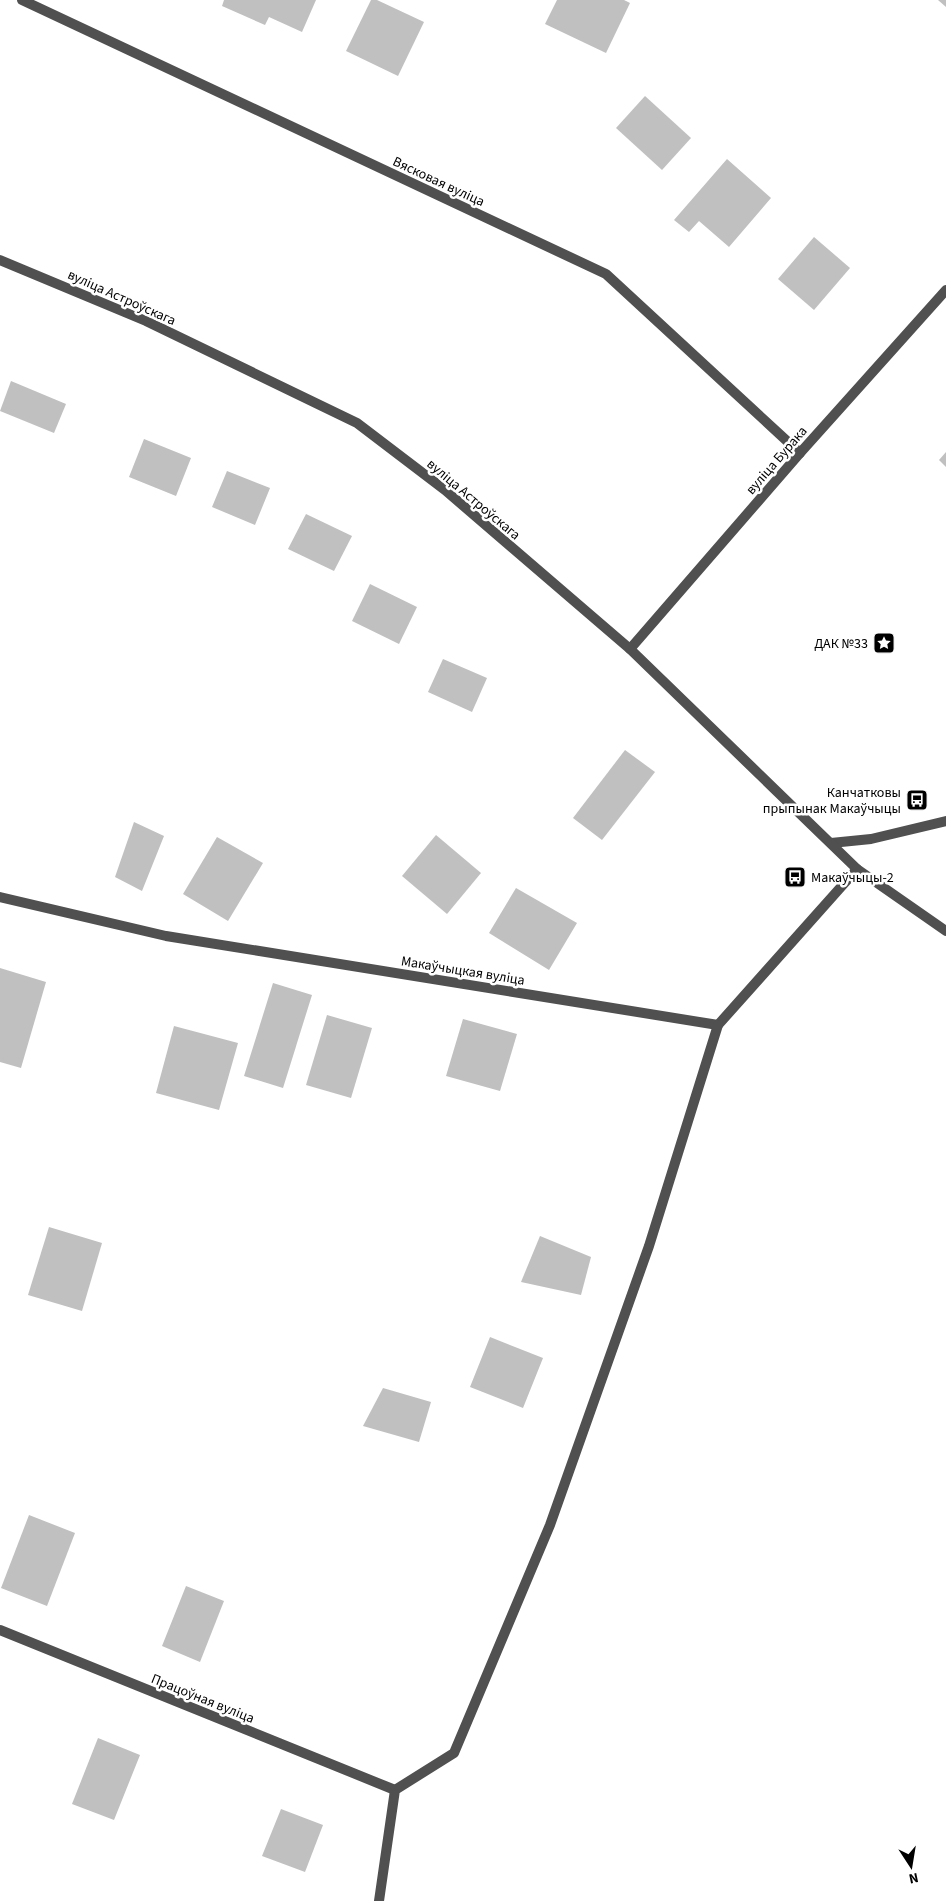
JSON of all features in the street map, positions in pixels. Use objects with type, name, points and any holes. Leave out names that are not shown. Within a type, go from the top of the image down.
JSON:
[{"type":"street","name":"Вясковая вуліца","points":[[22,0],[606,274],[800,453]]},
{"type":"street","name":"вуліца Астроўскага","points":[[0,260],[146,321],[357,423],[445,490],[630,649],[857,869],[946,931]]},
{"type":"street","name":"вуліца Бурака","points":[[630,649],[800,453],[946,290]]},
{"type":"street","points":[[830,843],[871,839],[946,821]]},
{"type":"street","points":[[379,1901],[395,1790],[454,1753],[539,1552],[649,1246],[718,1025],[857,869]]},
{"type":"street","name":"Макаўчыцкая вуліца","points":[[0,897],[166,936],[718,1025]]},
{"type":"street","name":"Працоўная вуліца","points":[[0,1630],[395,1790]]},
{"type":"building","points":[[224,0],[316,0],[302,32],[269,17],[265,25],[222,6]]},
{"type":"building","points":[[371,0],[377,0],[424,22],[398,76],[346,51]]},
{"type":"building","points":[[557,0],[624,0],[630,3],[606,53],[545,24]]},
{"type":"building","points":[[938,0],[946,0],[946,7]]},
{"type":"building","points":[[645,96],[691,138],[662,170],[616,128]]},
{"type":"building","points":[[727,159],[771,198],[729,247],[699,221],[689,232],[674,220]]},
{"type":"building","points":[[814,237],[850,268],[814,310],[778,279]]},
{"type":"building","points":[[11,381],[66,404],[54,433],[0,411]]},
{"type":"building","points":[[144,439],[191,458],[176,496],[129,477]]},
{"type":"building","points":[[946,452],[946,467],[939,460]]},
{"type":"building","points":[[227,471],[270,488],[255,525],[212,507]]},
{"type":"building","points":[[306,514],[352,536],[334,571],[288,549]]},
{"type":"building","points":[[370,584],[417,607],[399,644],[352,621]]},
{"type":"building","points":[[443,659],[487,678],[472,712],[428,692]]},
{"type":"building","points":[[625,750],[655,772],[602,840],[573,818]]},
{"type":"building","points":[[134,822],[164,836],[142,891],[115,877]]},
{"type":"building","points":[[436,835],[481,873],[447,914],[402,876]]},
{"type":"building","points":[[217,837],[263,863],[228,921],[183,894]]},
{"type":"building","points":[[516,888],[577,923],[549,970],[489,933]]},
{"type":"building","points":[[0,968],[46,982],[21,1068],[0,1062]]},
{"type":"building","points":[[273,983],[312,995],[283,1088],[244,1076]]},
{"type":"building","points":[[327,1015],[372,1028],[351,1098],[306,1085]]},
{"type":"building","points":[[463,1019],[517,1034],[500,1091],[446,1076]]},
{"type":"building","points":[[174,1026],[238,1043],[219,1110],[156,1093]]},
{"type":"building","points":[[49,1227],[102,1243],[82,1311],[28,1295]]},
{"type":"building","points":[[540,1236],[591,1257],[581,1295],[521,1282]]},
{"type":"building","points":[[490,1337],[543,1358],[523,1408],[470,1387]]},
{"type":"building","points":[[383,1388],[431,1402],[419,1442],[363,1426]]},
{"type":"building","points":[[29,1515],[75,1533],[47,1606],[1,1588]]},
{"type":"building","points":[[186,1586],[224,1601],[200,1662],[162,1646]]},
{"type":"building","points":[[98,1738],[140,1755],[114,1820],[72,1804]]},
{"type":"building","points":[[281,1809],[323,1825],[305,1872],[262,1856]]},
{"type":"place","name":"ДАК №33","points":[[884,643]]},
{"type":"place","name":"Канчатковы прыпынак Макаўчыцы","points":[[917,800]]},
{"type":"place","name":"Макаўчыцы-2","points":[[795,877]]}]
